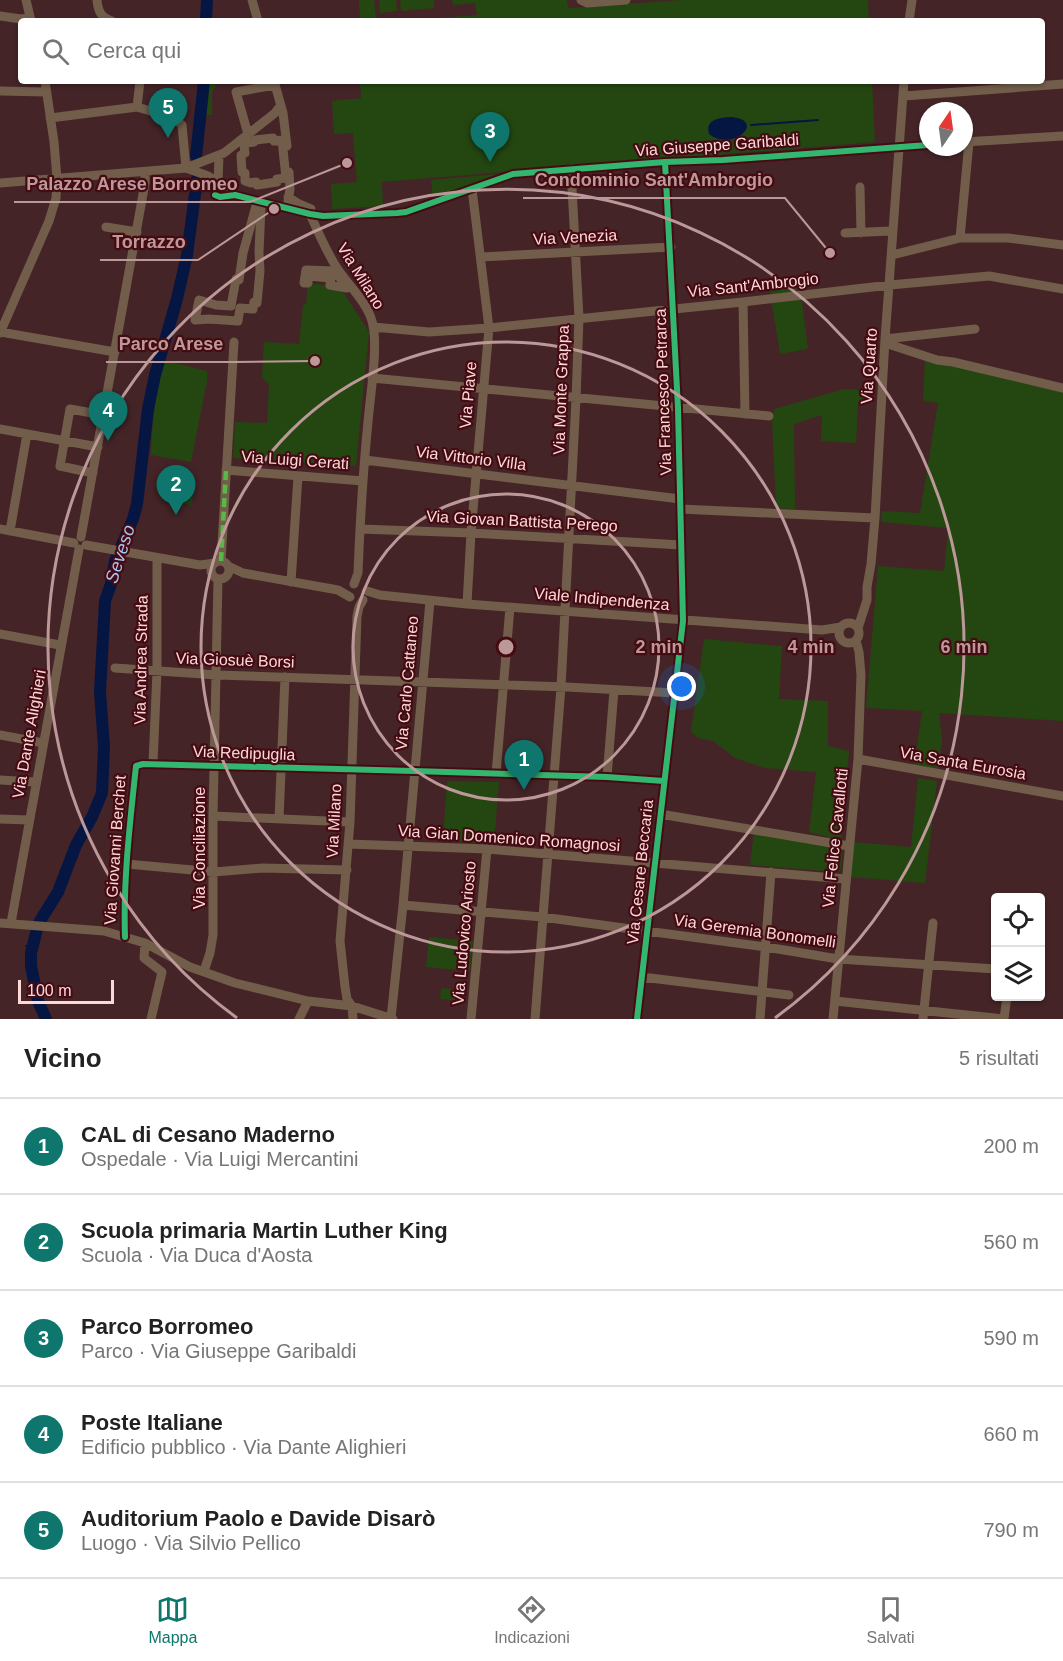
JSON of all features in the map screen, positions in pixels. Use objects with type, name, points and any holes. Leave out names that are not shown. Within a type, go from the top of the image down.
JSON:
[{"type":"street","points":[[26,0],[30,18]]},
{"type":"street","points":[[97,0],[100,13],[104,18]]},
{"type":"street","points":[[252,0],[258,18]]},
{"type":"street","points":[[258,0],[259,18]]},
{"type":"street","points":[[581,0],[587,3],[627,0]]},
{"type":"street","points":[[909,18],[912,0]]},
{"type":"street","points":[[0,16],[18,18]]},
{"type":"street","points":[[45,84],[57,179],[56,198],[49,221],[0,332],[115,352]]},
{"type":"street","points":[[137,107],[140,84]]},
{"type":"street","points":[[248,134],[236,92],[270,84]]},
{"type":"street","points":[[274,84],[290,176],[287,208]]},
{"type":"street","name":"Via Quarto","points":[[849,633],[866,605],[871,564],[904,84]]},
{"type":"street","points":[[904,96],[1063,84]]},
{"type":"street","points":[[0,91],[46,92]]},
{"type":"street","points":[[50,118],[137,107],[164,115],[182,125],[186,168]]},
{"type":"street","points":[[0,183],[186,168],[219,156],[279,111]]},
{"type":"street","points":[[973,142],[1063,136]]},
{"type":"street","points":[[273,138],[274,141],[282,140],[286,178],[257,185],[256,182],[245,181],[242,172],[244,145],[255,140],[273,138]]},
{"type":"street","name":"Via Giuseppe Garibaldi","points":[[235,195],[323,216],[406,212],[513,174],[919,145]]},
{"type":"street","points":[[218,182],[219,156]]},
{"type":"street","points":[[960,238],[965,156]]},
{"type":"street","name":"Via Francesco Petrarca","points":[[665,162],[678,408],[683,621]]},
{"type":"street","points":[[186,168],[208,176],[235,195]]},
{"type":"street","name":"Via Monte Grappa","points":[[535,1019],[566,612],[576,399],[579,318],[571,169]]},
{"type":"street","name":"Via Dante Alighieri","points":[[11,923],[145,183],[144,172]]},
{"type":"street","points":[[860,187],[861,233]]},
{"type":"street","name":"Via Piave","points":[[467,604],[489,328],[472,189]]},
{"type":"street","points":[[215,195],[220,197],[235,195]]},
{"type":"street","name":"Via Giuseppe Garibaldi","points":[[288,197],[308,208],[334,214]]},
{"type":"street","points":[[256,206],[261,207],[257,303],[254,302],[253,309],[240,308],[238,321],[195,320],[199,300],[231,306],[256,206]]},
{"type":"street","name":"Via Milano","points":[[310,214],[336,267],[369,315],[373,327],[374,350],[360,529],[350,822],[340,946],[347,999],[352,1006],[353,1019]]},
{"type":"street","points":[[106,227],[136,232]]},
{"type":"street","points":[[845,233],[891,231]]},
{"type":"street","points":[[892,255],[960,238],[1008,238],[1063,245]]},
{"type":"street","name":"Via Venezia","points":[[481,257],[671,247]]},
{"type":"street","points":[[306,270],[335,271],[347,288],[330,285],[331,278],[308,276],[308,283],[304,283],[306,273],[306,270]]},
{"type":"street","name":"Via Sant'Ambrogio","points":[[373,327],[429,333],[989,276],[1063,289]]},
{"type":"street","points":[[743,302],[745,414]]},
{"type":"street","points":[[885,341],[975,329]]},
{"type":"street","points":[[885,341],[937,360],[1063,388]]},
{"type":"street","points":[[219,577],[229,572],[221,563],[234,342]]},
{"type":"street","points":[[372,378],[769,416]]},
{"type":"street","points":[[93,472],[60,466],[64,441],[70,409],[103,415]]},
{"type":"street","points":[[0,429],[98,447]]},
{"type":"street","points":[[27,434],[5,530],[200,566],[221,563],[243,573],[359,592]]},
{"type":"street","name":"Via Vittorio Villa","points":[[365,460],[572,486],[680,504],[875,518]]},
{"type":"street","name":"Via Luigi Cerati","points":[[226,470],[363,481]]},
{"type":"street","points":[[291,582],[298,476]]},
{"type":"street","name":"Via Giovan Battista Perego","points":[[360,529],[681,545]]},
{"type":"street","name":"Via Andrea Strada","points":[[153,763],[157,671],[157,558]]},
{"type":"street","points":[[219,577],[212,567],[221,563]]},
{"type":"street","points":[[200,566],[219,577],[243,573]]},
{"type":"street","name":"Via Conciliazione","points":[[204,971],[213,937],[213,816],[219,577]]},
{"type":"street","name":"Viale Indipendenza","points":[[359,592],[430,601],[849,633]]},
{"type":"street","name":"Via Carlo Cattaneo","points":[[392,1019],[430,601]]},
{"type":"street","points":[[496,774],[510,607]]},
{"type":"street","name":"Via Cesare Beccaria","points":[[638,1019],[683,621]]},
{"type":"street","name":"Via Felice Cavallotti","points":[[833,1019],[858,759],[859,652],[849,633]]},
{"type":"street","points":[[0,634],[60,645]]},
{"type":"street","name":"Via Giosuè Borsi","points":[[115,668],[217,675],[422,681],[675,693]]},
{"type":"street","points":[[279,819],[285,677]]},
{"type":"street","points":[[607,777],[614,690]]},
{"type":"street","points":[[0,735],[43,743]]},
{"type":"street","name":"Via Santa Eurosia","points":[[858,759],[1063,796]]},
{"type":"street","name":"Via Redipuglia","points":[[136,766],[153,763],[607,777],[664,781]]},
{"type":"street","name":"Via Giovanni Berchet","points":[[125,937],[124,909],[136,766]]},
{"type":"street","points":[[0,780],[35,782]]},
{"type":"street","points":[[660,814],[849,846]]},
{"type":"street","points":[[213,816],[350,822]]},
{"type":"street","points":[[0,819],[29,820]]},
{"type":"street","name":"Via Gian Domenico Romagnosi","points":[[348,844],[487,849],[846,879]]},
{"type":"street","name":"Via Ludovico Ariosto","points":[[471,1019],[487,849]]},
{"type":"street","points":[[127,864],[214,872],[262,867],[346,870]]},
{"type":"street","points":[[759,1019],[771,872]]},
{"type":"street","name":"Via Geremia Bonomelli","points":[[403,905],[543,916],[838,959],[991,969]]},
{"type":"street","points":[[923,1015],[933,922]]},
{"type":"street","points":[[0,923],[104,931],[145,943],[190,967],[228,980],[308,1001],[352,1006],[392,1019]]},
{"type":"street","points":[[145,943],[144,958],[162,972],[151,1019]]},
{"type":"street","points":[[642,977],[789,995]]},
{"type":"street","points":[[299,1019],[308,1001]]},
{"type":"street","points":[[835,1001],[923,1015],[1004,1019],[1006,1001]]},
{"type":"green space","points":[[359,0],[374,0],[376,18],[360,18]]},
{"type":"green space","points":[[379,0],[396,0],[397,11],[380,13]]},
{"type":"green space","points":[[400,0],[434,0],[434,8],[401,11]]},
{"type":"green space","points":[[452,0],[567,0],[568,8],[681,0],[868,0],[869,18],[436,18],[477,15],[475,3],[453,5]]},
{"type":"green space","points":[[208,84],[216,84],[215,89],[212,90],[212,115],[206,115]]},
{"type":"green space","points":[[360,84],[872,84],[875,142],[382,182],[383,206],[332,209],[331,184],[357,182],[353,133],[334,134],[332,101],[361,98]]},
{"type":"green space","points":[[511,173],[433,197],[431,180]]},
{"type":"green space","points":[[795,277],[797,295],[801,295],[808,349],[780,354],[769,285]]},
{"type":"green space","points":[[308,283],[340,287],[369,332],[356,466],[233,458],[235,422],[267,423],[269,384],[262,378],[264,342],[299,344]]},
{"type":"green space","points":[[925,359],[1063,392],[1063,721],[939,713],[942,739],[938,770],[914,766],[922,711],[866,708],[878,566],[944,571],[948,528],[881,522],[882,511],[920,513],[938,403],[923,401]]},
{"type":"green space","points":[[163,360],[207,371],[191,462],[151,455],[158,383]]},
{"type":"green space","points":[[844,389],[866,390],[864,402],[858,404],[856,443],[821,441],[822,415],[794,424],[795,509],[776,508],[772,420],[774,409]]},
{"type":"green space","points":[[172,488],[194,492],[191,505],[169,501]]},
{"type":"green space","points":[[704,639],[782,646],[779,699],[828,701],[828,746],[849,751],[841,840],[809,832],[816,772],[765,768],[735,758],[713,741],[698,738],[691,732]]},
{"type":"green space","points":[[918,778],[937,781],[925,883],[850,877],[853,842],[911,847]]},
{"type":"green space","points":[[447,781],[499,782],[494,844],[443,841]]},
{"type":"green space","points":[[754,832],[843,848],[841,869],[838,872],[750,865]]},
{"type":"green space","points":[[429,937],[473,941],[470,971],[426,967]]},
{"type":"green space","points":[[441,988],[461,990],[460,1001],[440,999]]},
{"type":"water","points":[[731,117],[742,119],[746,124],[746,129],[742,134],[727,140],[718,139],[709,134],[708,129],[711,122]]},
{"type":"waterway","name":"Seveso","points":[[206,18],[207,0]]},
{"type":"waterway","name":"Seveso","points":[[196,156],[204,84]]},
{"type":"waterway","points":[[751,125],[818,120]]},
{"type":"waterway","name":"Seveso","points":[[40,921],[58,892],[76,845],[102,793],[104,747],[100,692],[105,601],[115,561],[137,504],[148,409],[187,255],[197,179]]},
{"type":"waterway","name":"Seveso","points":[[37,929],[31,953],[31,966],[38,1001],[46,1019]]},
{"type":"waterway","name":"Seveso","points":[[26,946],[32,947]]},
{"type":"marked path","points":[[221,561],[226,470]]},
{"type":"cycle path","points":[[215,195],[220,197],[235,195],[323,216],[397,213],[406,212],[513,174],[919,146]]},
{"type":"cycle path","points":[[637,1019],[683,621],[678,408],[665,162]]},
{"type":"cycle path","points":[[125,937],[126,873],[136,766],[143,764],[414,771],[664,781]]},
{"type":"place","name":"Auditorium Paolo e Davide Disarò","points":[[168,138]]},
{"type":"place","name":"Parco Borromeo","points":[[490,162]]},
{"type":"place","name":"Palazzo Arese Borromeo","points":[[347,163]]},
{"type":"place","name":"Torrazzo","points":[[274,209]]},
{"type":"place","name":"Condominio Sant'Ambrogio","points":[[830,253]]},
{"type":"place","name":"Parco Arese","points":[[315,361]]},
{"type":"place","name":"Poste Italiane","points":[[108,441]]},
{"type":"place","name":"Scuola primaria Martin Luther King","points":[[176,515]]},
{"type":"place","name":"CAL di Cesano Maderno","points":[[524,790]]}]
